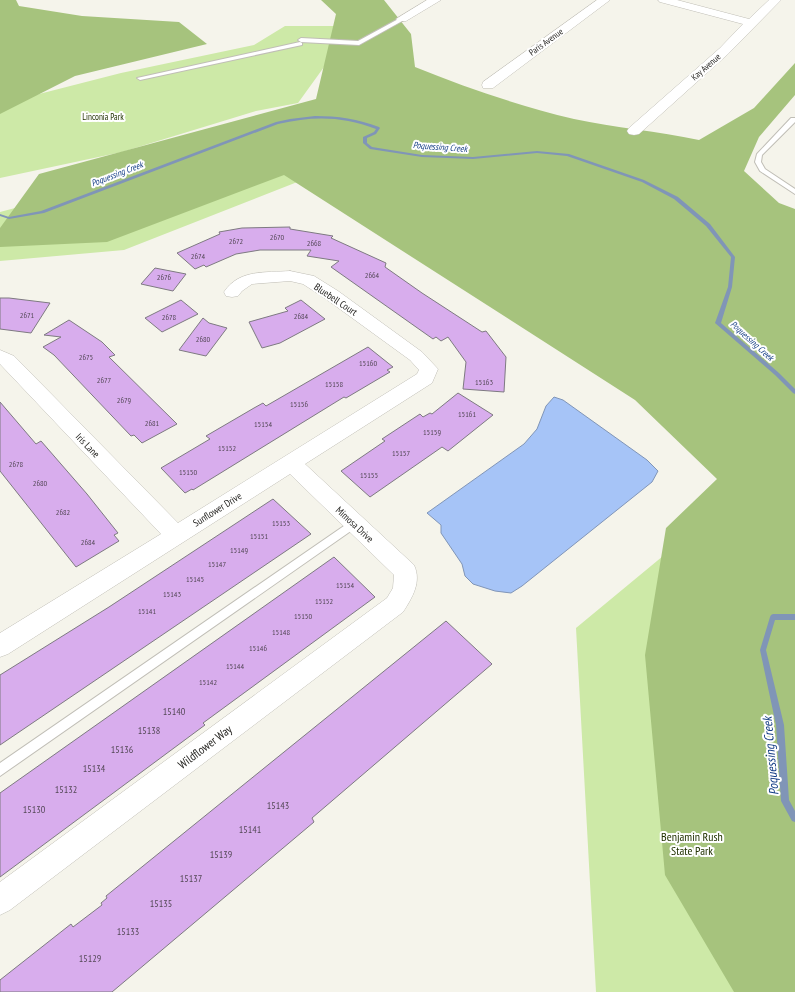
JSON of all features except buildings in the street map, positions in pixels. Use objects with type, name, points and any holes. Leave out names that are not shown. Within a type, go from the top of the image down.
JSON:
[{"type":"street","points":[[402,19],[434,0]]},
{"type":"street","name":"Paris Avenue","points":[[488,85],[604,0]]},
{"type":"street","points":[[664,0],[752,23]]},
{"type":"street","name":"Kay Avenue","points":[[634,131],[724,51],[775,0]]},
{"type":"street","name":"Bluebell Court","points":[[232,292],[236,287],[248,280],[290,276],[308,280],[332,295],[416,356],[429,369]]},
{"type":"street","name":"Iris Lane","points":[[0,356],[8,360],[175,535]]},
{"type":"street","name":"Sunflower Drive","points":[[0,646],[425,378],[429,369]]},
{"type":"street","name":"Mimosa Drive","points":[[291,463],[406,572],[404,590]]},
{"type":"street","name":"Wildflower Way","points":[[0,900],[396,605],[404,590]]},
{"type":"lane","points":[[140,78],[301,42],[359,43],[402,19]]},
{"type":"lane","points":[[795,120],[793,119],[760,155],[758,162],[762,170],[792,191],[795,182]]},
{"type":"lane","points":[[0,770],[354,523]]},
{"type":"green space","points":[[0,0],[16,0],[19,6],[82,16],[179,22],[207,44],[75,76],[0,114]]},
{"type":"green space","name":"Benjamin Rush State Park","points":[[321,0],[384,0],[411,34],[415,67],[454,82],[493,96],[574,119],[699,140],[754,108],[795,63],[795,95],[759,137],[744,171],[779,203],[795,209],[795,992],[734,992],[665,875],[645,655],[666,528],[717,479],[635,400],[284,175],[107,242],[0,247],[0,228],[39,174],[316,99],[336,14]]},
{"type":"green space","name":"Linconia Park","points":[[285,26],[339,26],[324,67],[298,103],[256,111],[122,152],[0,178],[0,104],[121,73],[254,45]]},
{"type":"green space","name":"Benjamin Rush State Park","points":[[321,114],[355,115],[376,121],[395,146],[435,157],[519,147],[591,159],[681,196],[724,249],[716,311],[795,403],[795,572],[769,574],[755,662],[790,811],[795,817],[795,992],[596,992],[576,628],[773,465],[333,168],[124,250],[0,261],[0,212],[75,192],[222,137],[252,121]]},
{"type":"water","points":[[554,397],[563,400],[647,460],[658,471],[652,482],[522,586],[511,593],[495,591],[473,584],[465,576],[462,564],[441,533],[441,525],[427,513],[524,444],[537,429],[546,406]]},
{"type":"waterway","name":"Poquessing Creek","points":[[0,215],[9,218],[42,212],[277,123],[303,118],[328,117],[365,123],[378,128],[375,133],[365,137],[365,143],[371,148],[422,156],[473,158],[537,152],[568,155],[643,181],[676,198],[708,225],[733,257],[730,287],[718,323],[777,374],[795,392]]},
{"type":"waterway","name":"Poquessing Creek","points":[[795,617],[773,617],[763,650],[780,725],[785,801],[795,818]]}]
